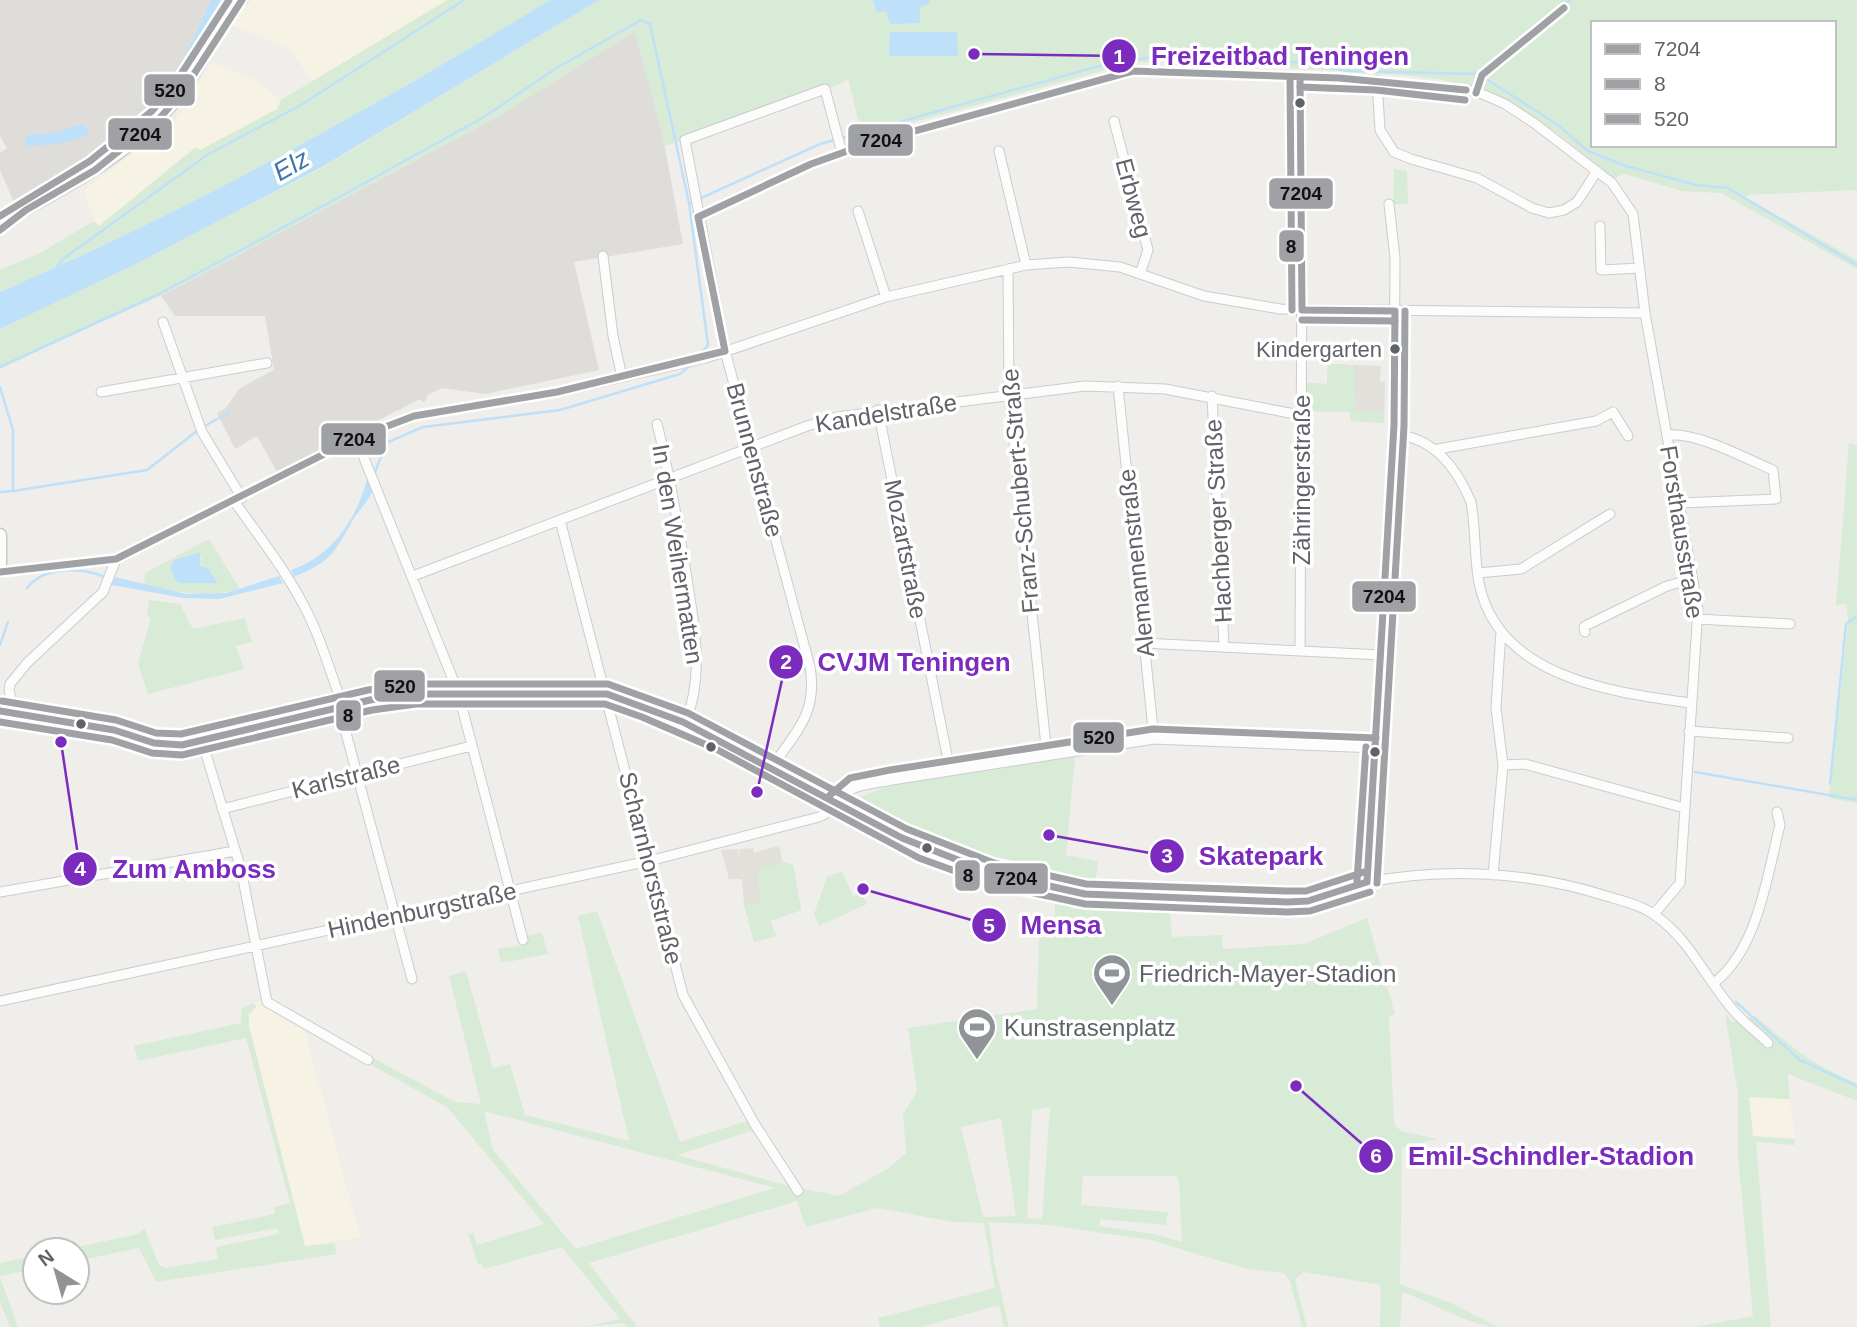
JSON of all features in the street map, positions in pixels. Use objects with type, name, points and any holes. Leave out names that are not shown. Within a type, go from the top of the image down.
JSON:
[{"type":"main road","points":[[0,535],[0,572]]},
{"type":"street","points":[[0,227],[97,168],[160,118],[188,85],[225,22],[242,0]]},
{"type":"street","name":"Forsthausstraße","points":[[698,217],[841,148],[1133,72],[1377,80],[1480,93],[1534,123],[1612,183],[1633,214],[1645,313],[1681,503],[1697,619],[1680,883],[1654,914]]},
{"type":"street","name":"Zähringerstraße","points":[[1300,77],[1300,650]]},
{"type":"street","points":[[1377,80],[1380,130],[1395,152],[1411,159],[1477,178],[1532,208],[1549,213],[1564,210],[1577,202],[1597,171]]},
{"type":"street","name":"Brunnenstraße","points":[[771,768],[808,712],[814,692],[725,351],[685,140],[825,89],[841,148]]},
{"type":"street","name":"Erbweg","points":[[1114,121],[1148,250],[1140,274]]},
{"type":"street","points":[[999,151],[1026,265]]},
{"type":"street","points":[[1367,882],[1394,436],[1395,258],[1389,204]]},
{"type":"street","points":[[858,211],[886,297]]},
{"type":"street","points":[[1600,226],[1601,270],[1640,268]]},
{"type":"street","points":[[603,256],[613,336],[622,377]]},
{"type":"street","points":[[0,572],[117,559],[356,438],[414,416],[490,406],[690,362],[886,297],[1026,265],[1069,262],[1119,267],[1204,296],[1246,305],[1302,310],[1645,313]]},
{"type":"street","name":"Franz-Schubert-Straße","points":[[1008,269],[1009,395],[1047,755]]},
{"type":"street","points":[[163,322],[181,379],[201,429],[238,499],[287,577],[321,645],[341,701],[340,707],[412,979]]},
{"type":"street","points":[[101,392],[267,363]]},
{"type":"street","name":"Kandelstraße","points":[[413,576],[807,426],[878,410],[1086,386],[1118,386],[1212,396],[1300,415]]},
{"type":"street","name":"Alemannenstraße","points":[[1118,386],[1154,739]]},
{"type":"street","name":"Hachberger Straße","points":[[1212,396],[1224,646]]},
{"type":"street","name":"Mozartstraße","points":[[878,410],[950,770]]},
{"type":"street","points":[[1394,436],[1407,436],[1438,449],[1596,422],[1613,412],[1628,436]]},
{"type":"street","name":"In den Weihermatten","points":[[657,424],[671,479],[697,644],[697,682],[685,724]]},
{"type":"street","points":[[1667,435],[1680,434],[1694,438],[1773,470],[1776,476],[1776,499],[1681,503]]},
{"type":"street","points":[[356,438],[458,692],[523,940]]},
{"type":"street","points":[[1438,449],[1471,502],[1485,601],[1501,631],[1526,655],[1581,683],[1620,693],[1690,703]]},
{"type":"street","points":[[1479,573],[1521,569],[1611,514]]},
{"type":"street","name":"Scharnhorststraße","points":[[561,520],[683,995],[754,1123],[798,1191]]},
{"type":"street","points":[[16,714],[9,691],[27,663],[94,601],[117,559]]},
{"type":"street","points":[[1585,632],[1584,627],[1587,625],[1667,586],[1692,579]]},
{"type":"street","points":[[1697,619],[1790,624]]},
{"type":"street","points":[[1493,875],[1503,765],[1496,708],[1501,631]]},
{"type":"street","points":[[1143,643],[1381,655]]},
{"type":"street","points":[[0,711],[114,730],[154,743],[182,744],[340,707],[415,694],[607,694],[685,724],[938,854],[1001,875],[1085,894],[1287,902],[1308,901],[1367,882],[1401,877],[1493,875],[1551,880],[1633,904],[1654,914],[1690,949],[1733,1010],[1768,1043]]},
{"type":"street","points":[[1689,731],[1788,738]]},
{"type":"street","name":"Hindenburgstraße","points":[[0,1001],[649,861],[820,817],[854,788],[950,770],[1154,739],[1376,748]]},
{"type":"street","points":[[202,741],[235,851],[267,1002],[368,1060]]},
{"type":"street","name":"Karlstraße","points":[[222,810],[471,746]]},
{"type":"street","points":[[1503,765],[1525,764],[1684,808]]},
{"type":"street","points":[[1714,984],[1728,973],[1755,916],[1780,825],[1777,812]]},
{"type":"street","points":[[0,891],[235,851]]},
{"type":"shaded area","points":[[0,0],[211,0],[170,87],[150,103],[154,102],[156,107],[155,117],[81,172],[15,205],[0,170],[0,153],[7,148],[0,136]]},
{"type":"shaded area","points":[[221,0],[449,0],[313,82],[290,49],[211,16]]},
{"type":"shaded area","points":[[635,31],[662,132],[683,244],[574,262],[599,370],[485,394],[442,388],[428,395],[424,403],[420,399],[277,472],[257,436],[235,449],[217,413],[225,409],[240,388],[274,370],[265,316],[175,316],[161,296],[497,117]]},
{"type":"shaded area","points":[[212,62],[259,82],[281,100],[277,109],[200,151],[196,147],[186,158],[181,159],[99,226],[94,221],[84,190],[176,120]]},
{"type":"shaded area","points":[[1328,364],[1381,366],[1380,381],[1385,382],[1384,423],[1351,421],[1350,412],[1306,411],[1307,383],[1327,384]]},
{"type":"shaded area","points":[[776,846],[780,848],[782,861],[793,865],[801,910],[770,921],[776,936],[754,942],[744,904],[742,879],[729,879],[721,850],[738,849],[739,856],[740,849],[753,848],[754,853]]},
{"type":"shaded area","points":[[263,1000],[273,1013],[304,1028],[360,1237],[305,1247],[249,1026],[249,1014],[256,1007],[254,1003]]},
{"type":"shaded area","points":[[1749,1097],[1790,1099],[1795,1139],[1753,1136]]},
{"type":"green space","points":[[447,0],[550,0],[416,80],[280,156],[142,227],[0,292],[0,270],[40,253],[94,221],[99,226],[196,147],[200,150],[277,109],[281,100]]},
{"type":"green space","points":[[599,0],[1857,0],[1857,190],[1746,195],[1748,199],[1857,260],[1857,269],[1721,193],[1682,191],[1625,174],[1614,178],[1556,132],[1486,91],[1443,80],[1402,75],[1203,62],[1135,62],[862,136],[848,79],[838,85],[665,146],[635,31],[497,117],[161,296],[61,339],[0,369],[0,329],[140,262],[322,168]]},
{"type":"green space","points":[[1394,168],[1407,171],[1408,204],[1393,204]]},
{"type":"green space","points":[[1328,364],[1354,365],[1355,410],[1383,411],[1384,423],[1351,421],[1350,412],[1306,411],[1307,383],[1327,384]]},
{"type":"green space","points":[[1849,443],[1857,446],[1857,803],[1829,798],[1848,624],[1847,604],[1836,605]]},
{"type":"green space","points":[[209,539],[240,589],[204,594],[144,586],[145,573]],"holes":[[[201,557],[200,567],[209,569],[218,582],[174,560]]]},
{"type":"green space","points":[[149,600],[180,604],[193,629],[245,618],[252,642],[236,646],[244,669],[148,694],[138,663],[151,618],[147,616]]},
{"type":"green space","points":[[1075,757],[1066,855],[1098,861],[1095,886],[1050,881],[974,855],[852,801],[886,786]]},
{"type":"green space","points":[[782,862],[793,865],[801,910],[770,921],[776,936],[754,942],[744,904],[760,903],[757,870]]},
{"type":"green space","points":[[842,871],[853,896],[861,892],[867,904],[819,926],[814,914],[827,877]]},
{"type":"green space","points":[[1055,903],[1071,903],[1071,909],[1170,910],[1172,937],[1222,935],[1223,949],[1304,944],[1367,918],[1395,1014],[1389,1016],[1394,1124],[1401,1131],[1437,1139],[1402,1148],[1400,1284],[1453,1304],[1498,1327],[1476,1323],[1402,1292],[1400,1327],[1380,1327],[1381,1285],[1304,1272],[1295,1279],[1307,1327],[1302,1327],[1290,1281],[1284,1273],[1247,1269],[1150,1240],[1048,1225],[989,1222],[994,1262],[1009,1327],[1004,1327],[999,1305],[921,1327],[880,1327],[878,1318],[995,1288],[984,1223],[954,1222],[877,1208],[806,1227],[797,1201],[589,1263],[637,1327],[627,1327],[624,1323],[583,1327],[620,1319],[562,1247],[484,1269],[482,1264],[478,1264],[468,1234],[473,1233],[477,1245],[544,1224],[448,1108],[354,1055],[356,1049],[455,1102],[481,1104],[449,976],[466,971],[493,1068],[510,1064],[525,1115],[629,1141],[578,916],[597,911],[680,1142],[747,1121],[754,1130],[677,1155],[789,1186],[839,1196],[889,1168],[906,1153],[903,1114],[917,1092],[908,1028],[1037,1009],[1039,937],[1055,921]],"holes":[[[1050,1107],[1042,1219],[1027,1218],[1032,1110]],[[484,1111],[775,1188],[576,1249],[493,1150]],[[1001,1118],[1016,1216],[983,1217],[961,1127]],[[1083,1176],[1176,1176],[1179,1181],[1182,1242],[1154,1234],[1099,1226],[1100,1219],[1166,1225],[1168,1212],[1081,1205]]]},
{"type":"green space","points":[[542,933],[548,954],[501,963],[498,949],[526,945],[524,936]]},
{"type":"green space","points":[[254,1003],[256,1007],[249,1014],[249,1026],[305,1246],[334,1243],[337,1254],[156,1282],[139,1248],[91,1258],[91,1244],[138,1234],[144,1228],[159,1265],[165,1268],[218,1259],[216,1247],[279,1234],[277,1228],[215,1240],[212,1227],[275,1214],[274,1207],[290,1203],[246,1038],[138,1061],[134,1046],[241,1023],[241,1009]]},
{"type":"green space","points":[[1725,1013],[1732,1022],[1755,1016],[1814,1062],[1857,1083],[1857,1101],[1788,1074],[1790,1099],[1749,1097],[1753,1136],[1795,1139],[1795,1145],[1756,1142],[1771,1327],[1695,1327],[1753,1316],[1738,1155],[1738,1094]]},
{"type":"green space","points":[[21,1259],[21,1272],[0,1276],[0,1263]]},
{"type":"green space","points":[[0,1277],[18,1327],[10,1327],[0,1302]]},
{"type":"water","points":[[211,0],[221,0],[180,85],[171,95],[146,106],[170,87]]},
{"type":"water","name":"Elz","points":[[550,0],[599,0],[322,167],[140,262],[0,329],[0,292],[142,227],[280,156],[416,80]]},
{"type":"water","points":[[873,0],[929,0],[930,4],[920,7],[920,23],[890,24],[886,11],[877,13]]},
{"type":"water","points":[[890,32],[957,32],[958,56],[889,56]]},
{"type":"water","points":[[84,124],[89,135],[58,144],[25,146],[26,135],[51,133]]},
{"type":"water","points":[[367,480],[372,492],[331,555],[317,566],[294,577],[291,570],[318,556],[340,535],[356,509]]},
{"type":"water","points":[[200,552],[200,566],[209,569],[218,583],[181,583],[175,580],[170,567],[174,560]]},
{"type":"water","points":[[279,576],[283,583],[219,599],[184,598],[112,585],[115,577],[186,594],[226,593]]},
{"type":"waterway","points":[[56,268],[63,259],[207,155],[301,105],[464,0]]},
{"type":"waterway","points":[[1478,74],[1500,63],[1570,0]]},
{"type":"waterway","points":[[0,367],[159,294],[334,200],[484,117],[558,67],[641,20],[650,24],[689,203]]},
{"type":"waterway","points":[[699,199],[820,144],[1103,65],[1153,57],[1230,58],[1297,62],[1349,71],[1478,74],[1558,125],[1588,151],[1626,166],[1696,185],[1728,188],[1857,265]]},
{"type":"waterway","points":[[693,202],[689,203],[708,345],[698,356]]},
{"type":"waterway","points":[[374,475],[386,443],[423,427],[560,410],[680,374],[690,366]]},
{"type":"waterway","points":[[0,387],[13,430],[13,491],[0,492]]},
{"type":"waterway","points":[[203,427],[228,413]]},
{"type":"waterway","points":[[13,491],[147,470],[197,431]]},
{"type":"waterway","points":[[27,588],[43,576],[64,570],[86,571],[105,577]]},
{"type":"waterway","points":[[1830,784],[1846,624],[1857,616]]},
{"type":"waterway","points":[[0,645],[8,622]]},
{"type":"waterway","points":[[1695,772],[1857,800]]},
{"type":"waterway","points":[[1736,1002],[1800,1060],[1857,1086]]},
{"type":"transit line","name":"520","points":[[0,216],[90,161],[152,111],[174,85],[229,0]]},
{"type":"transit line","name":"7204","points":[[0,230],[26,210],[95,170],[159,119],[183,91],[242,0]]},
{"type":"transit line","name":"8","points":[[1476,93],[1482,75],[1564,8]]},
{"type":"transit line","name":"7204","points":[[698,217],[811,164],[867,144],[1133,71],[1339,78],[1466,90]]},
{"type":"transit line","name":"8","points":[[1290,77],[1292,310]]},
{"type":"transit line","name":"7204","points":[[1300,77],[1302,310]]},
{"type":"transit line","name":"8","points":[[1300,87],[1376,90],[1465,100]]},
{"type":"transit line","name":"7204","points":[[698,217],[725,351]]},
{"type":"transit line","name":"7204","points":[[1302,310],[1395,311]]},
{"type":"transit line","name":"7204","points":[[1367,882],[1394,425],[1395,311]]},
{"type":"transit line","name":"8","points":[[1377,883],[1404,426],[1405,311]]},
{"type":"transit line","name":"8","points":[[1302,320],[1395,321]]},
{"type":"transit line","name":"7204","points":[[0,572],[116,559],[356,438],[414,416],[557,392],[725,351]]},
{"type":"transit line","name":"520","points":[[2,701],[116,720],[156,733],[181,734],[368,690],[414,684],[608,684],[688,713],[907,829],[994,863],[1086,884],[1287,891],[1306,891],[1364,872]]},
{"type":"transit line","name":"7204","points":[[0,711],[114,730],[154,743],[182,745],[370,700],[415,694],[607,694],[683,722],[902,838],[991,873],[1085,894],[1287,902],[1308,901],[1367,882]]},
{"type":"transit line","name":"8","points":[[0,722],[112,740],[152,753],[182,755],[372,710],[416,704],[605,704],[716,749],[919,858],[988,883],[1085,904],[1287,912],[1310,911],[1370,892]]},
{"type":"transit line","name":"520","points":[[830,795],[850,778],[1153,729],[1376,738]]},
{"type":"transit line","name":"520","points":[[1357,881],[1366,747]]},
{"type":"place","name":"Freizeitbad Teningen","points":[[974,54]]},
{"type":"place","name":"Kindergarten","points":[[1395,349]]},
{"type":"place","name":"Zum Amboss","points":[[61,742]]},
{"type":"place","name":"CVJM Teningen","points":[[757,792]]},
{"type":"place","name":"Skatepark","points":[[1049,835]]},
{"type":"place","name":"Mensa","points":[[863,889]]},
{"type":"place","name":"Friedrich-Mayer-Stadion","points":[[1112,1007]]},
{"type":"place","name":"Kunstrasenplatz","points":[[977,1061]]},
{"type":"place","name":"Emil-Schindler-Stadion","points":[[1296,1086]]}]
